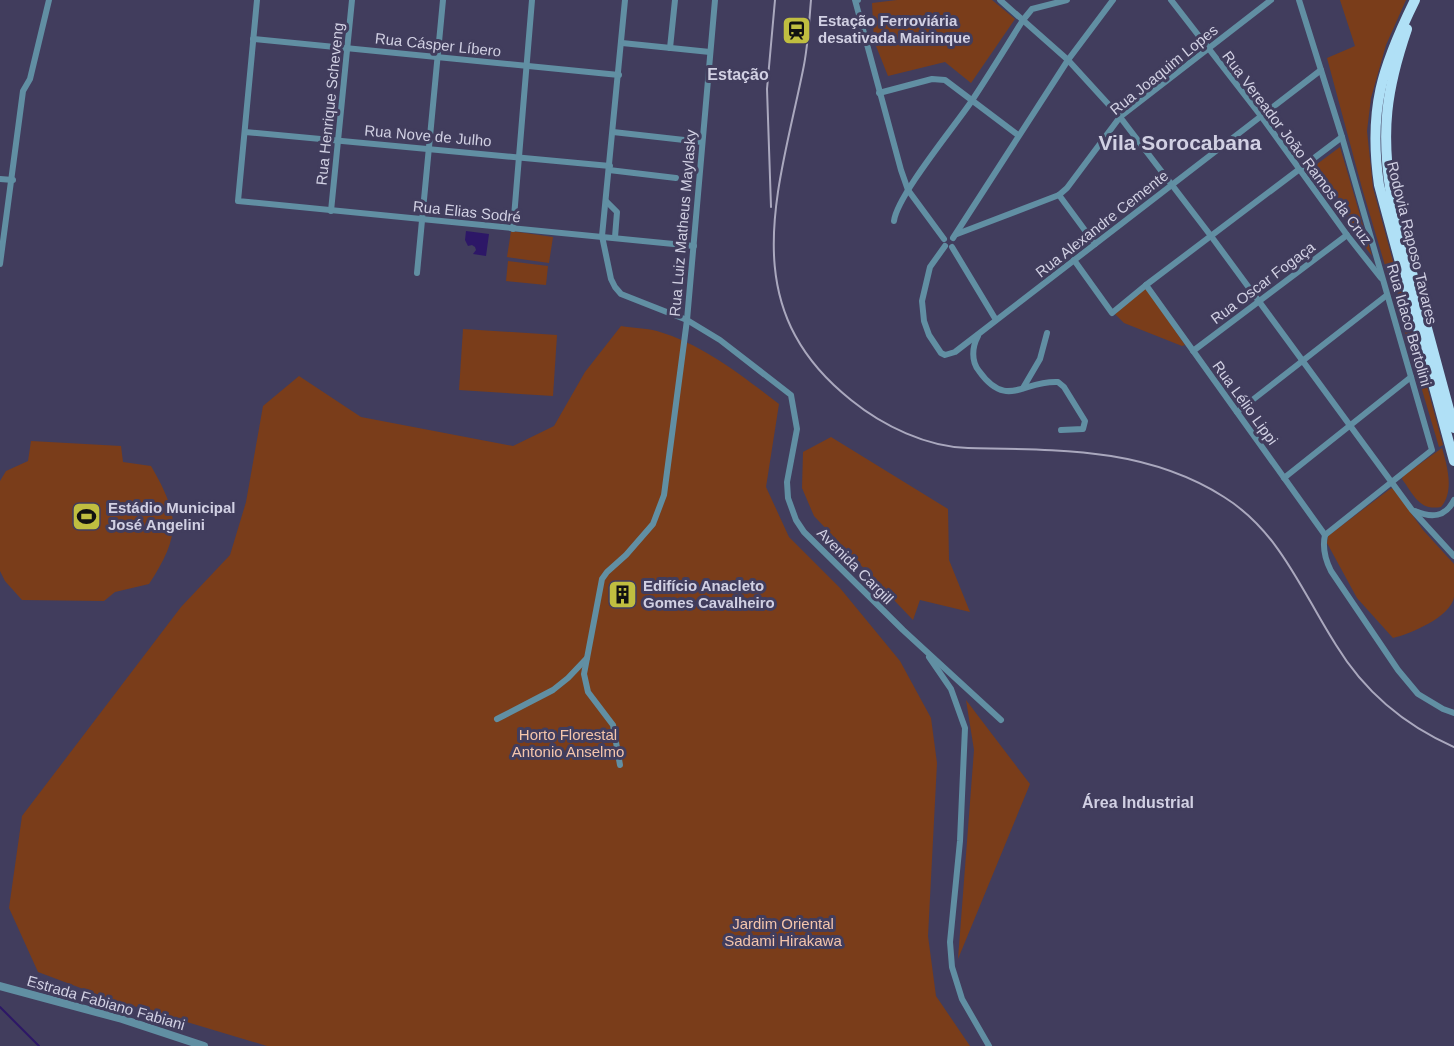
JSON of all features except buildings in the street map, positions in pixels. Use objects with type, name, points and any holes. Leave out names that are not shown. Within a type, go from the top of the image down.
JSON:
[{"type":"highway","name":"Rodovia Raposo Tavares","points":[[1416,0],[1393,46],[1384,72],[1377,101],[1374,130],[1375,158],[1379,185],[1450,431],[1454,461]]},
{"type":"highway","points":[[1450,431],[1454,471]]},
{"type":"street","points":[[0,264],[13,180],[23,91],[30,79],[49,0]]},
{"type":"street","points":[[245,132],[257,0]]},
{"type":"street","name":"Rua Henrique Scheveng","points":[[331,211],[352,0]]},
{"type":"street","points":[[417,273],[443,0]]},
{"type":"street","points":[[513,229],[532,0]]},
{"type":"street","name":"Avenida Cargill","points":[[625,0],[614,132],[602,236],[611,279],[615,287],[621,294],[687,320],[720,340],[791,395],[797,429],[787,482],[788,498],[796,520],[809,537],[903,630],[1001,720]]},
{"type":"street","points":[[670,48],[675,0]]},
{"type":"street","name":"Rua Luiz Matheus Maylasky","points":[[620,765],[612,725],[588,692],[584,674],[603,579],[653,524],[664,495],[687,320],[715,0]]},
{"type":"street","points":[[857,0],[879,93],[908,190],[947,244],[996,320]]},
{"type":"street","points":[[1000,0],[1068,60],[1120,117],[1173,184],[1412,510],[1454,556]]},
{"type":"street","points":[[894,221],[895,211],[908,190],[972,99],[1023,20],[1032,9],[1067,0]]},
{"type":"street","points":[[947,244],[954,242],[955,236],[1018,135],[1068,60],[1112,0]]},
{"type":"street","name":"Rua Vereador João Ramos da Cruz","points":[[1171,0],[1261,116],[1383,281]]},
{"type":"street","name":"Rua Joaquim Lopes","points":[[955,236],[1059,195],[1067,188],[1120,117],[1271,0]]},
{"type":"street","name":"Rua Idaco Bertolini","points":[[1299,0],[1342,137],[1432,450],[1392,481]]},
{"type":"street","name":"Rua Cásper Líbero","points":[[254,39],[619,75]]},
{"type":"street","points":[[621,43],[710,52]]},
{"type":"street","name":"Rua Alexandre Cemente","points":[[947,244],[930,267],[922,300],[924,321],[929,335],[941,353],[945,355],[955,352],[1321,70]]},
{"type":"street","points":[[879,93],[938,78],[945,80],[1018,135]]},
{"type":"street","name":"Rua Nove de Julho","points":[[245,132],[519,156],[676,178]]},
{"type":"street","name":"Rua Elias Sodré","points":[[245,132],[238,201],[694,246]]},
{"type":"street","points":[[614,132],[702,142]]},
{"type":"street","points":[[1074,260],[1112,313],[1342,137]]},
{"type":"street","points":[[0,179],[13,180]]},
{"type":"street","points":[[1059,195],[1095,244]]},
{"type":"street","points":[[606,201],[617,212],[615,237]]},
{"type":"street","name":"Rua Oscar Fogaça","points":[[1193,351],[1347,235]]},
{"type":"street","name":"Rua Lélio Lippi","points":[[1146,285],[1325,535]]},
{"type":"street","points":[[1237,412],[1387,295]]},
{"type":"street","points":[[980,333],[974,350],[976,368],[996,389],[1010,391],[1051,381],[1058,382],[1064,387],[1085,421],[1085,426],[1083,429],[1061,430]]},
{"type":"street","points":[[1023,389],[1040,359],[1047,333]]},
{"type":"street","points":[[1284,478],[1411,377]]},
{"type":"street","points":[[1392,481],[1325,535],[1324,558],[1330,571],[1398,670],[1418,694],[1454,713]]},
{"type":"street","points":[[1412,510],[1435,516],[1446,512],[1454,500]]},
{"type":"street","points":[[903,630],[926,654],[945,680],[960,710],[965,728],[960,841],[950,942],[952,968],[962,999],[989,1046]]},
{"type":"street","points":[[497,719],[553,690],[587,658]]},
{"type":"street","name":"Estrada Fabiano Fabiani","points":[[0,986],[122,1020],[204,1046]]},
{"type":"green space","points":[[897,0],[992,0],[1015,19],[971,83],[945,62],[888,76],[874,41],[872,3]]},
{"type":"green space","points":[[1340,0],[1406,0],[1386,45],[1371,98],[1367,131],[1373,188],[1443,445],[1439,447],[1362,188],[1327,58],[1355,46]]},
{"type":"green space","points":[[1340,147],[1372,256],[1309,170]]},
{"type":"green space","points":[[511,231],[553,237],[549,263],[507,257]]},
{"type":"green space","points":[[508,261],[548,266],[546,285],[506,281]]},
{"type":"green space","points":[[1146,288],[1185,345],[1182,346],[1124,323],[1115,314]]},
{"type":"green space","name":"Horto Florestal Antonio Anselmo","points":[[621,326],[657,331],[691,344],[751,382],[779,404],[766,487],[789,537],[840,588],[900,661],[931,718],[937,763],[928,936],[936,996],[970,1046],[267,1046],[110,999],[38,972],[9,908],[22,816],[181,607],[230,555],[246,502],[263,406],[299,376],[361,417],[513,446],[554,426],[585,372]]},
{"type":"green space","points":[[463,329],[557,335],[553,396],[459,390]]},
{"type":"green space","points":[[831,437],[948,509],[949,560],[970,612],[920,600],[913,620],[814,516],[802,488],[803,452]]},
{"type":"green space","name":"Estádio Municipal José Angelini","points":[[31,441],[121,446],[123,462],[151,466],[161,483],[172,512],[173,525],[167,552],[149,584],[115,592],[104,601],[22,600],[5,581],[0,571],[0,481],[6,471],[28,461]]},
{"type":"green space","points":[[1442,448],[1449,487],[1441,507],[1427,507],[1414,496],[1402,479]]},
{"type":"green space","points":[[1393,488],[1423,530],[1454,564],[1454,597],[1446,611],[1438,618],[1419,629],[1393,638],[1357,598],[1327,543],[1328,536]]},
{"type":"green space","points":[[966,700],[1030,784],[958,959],[974,750]]},
{"type":"shaded area","points":[[466,231],[489,234],[486,256],[473,254],[476,250],[472,245],[468,246],[465,240]]},
{"type":"waterway","points":[[0,1007],[39,1046]]},
{"type":"railway","points":[[771,207],[767,89],[775,0]]},
{"type":"railway","points":[[811,0],[805,61],[776,204],[774,246],[778,287],[791,326],[814,364],[851,400],[891,426],[921,439],[953,447],[1068,451],[1132,460],[1194,481],[1224,497],[1243,511],[1275,545],[1347,662],[1372,692],[1418,728],[1454,747]]},
{"type":"place","name":"Estação Ferroviária desativada Mairinque","points":[[797,30]]},
{"type":"place","name":"Estádio Municipal José Angelini","points":[[87,517]]},
{"type":"place","name":"Edifício Anacleto Gomes Cavalheiro","points":[[622,595]]},
{"type":"district","name":"Estação","points":[[738,74]]},
{"type":"district","name":"Vila Sorocabana","points":[[1180,143]]},
{"type":"district","name":"Área Industrial","points":[[1138,802]]},
{"type":"park label","name":"Jardim Oriental Sadami Hirakawa","points":[[783,932]]}]
